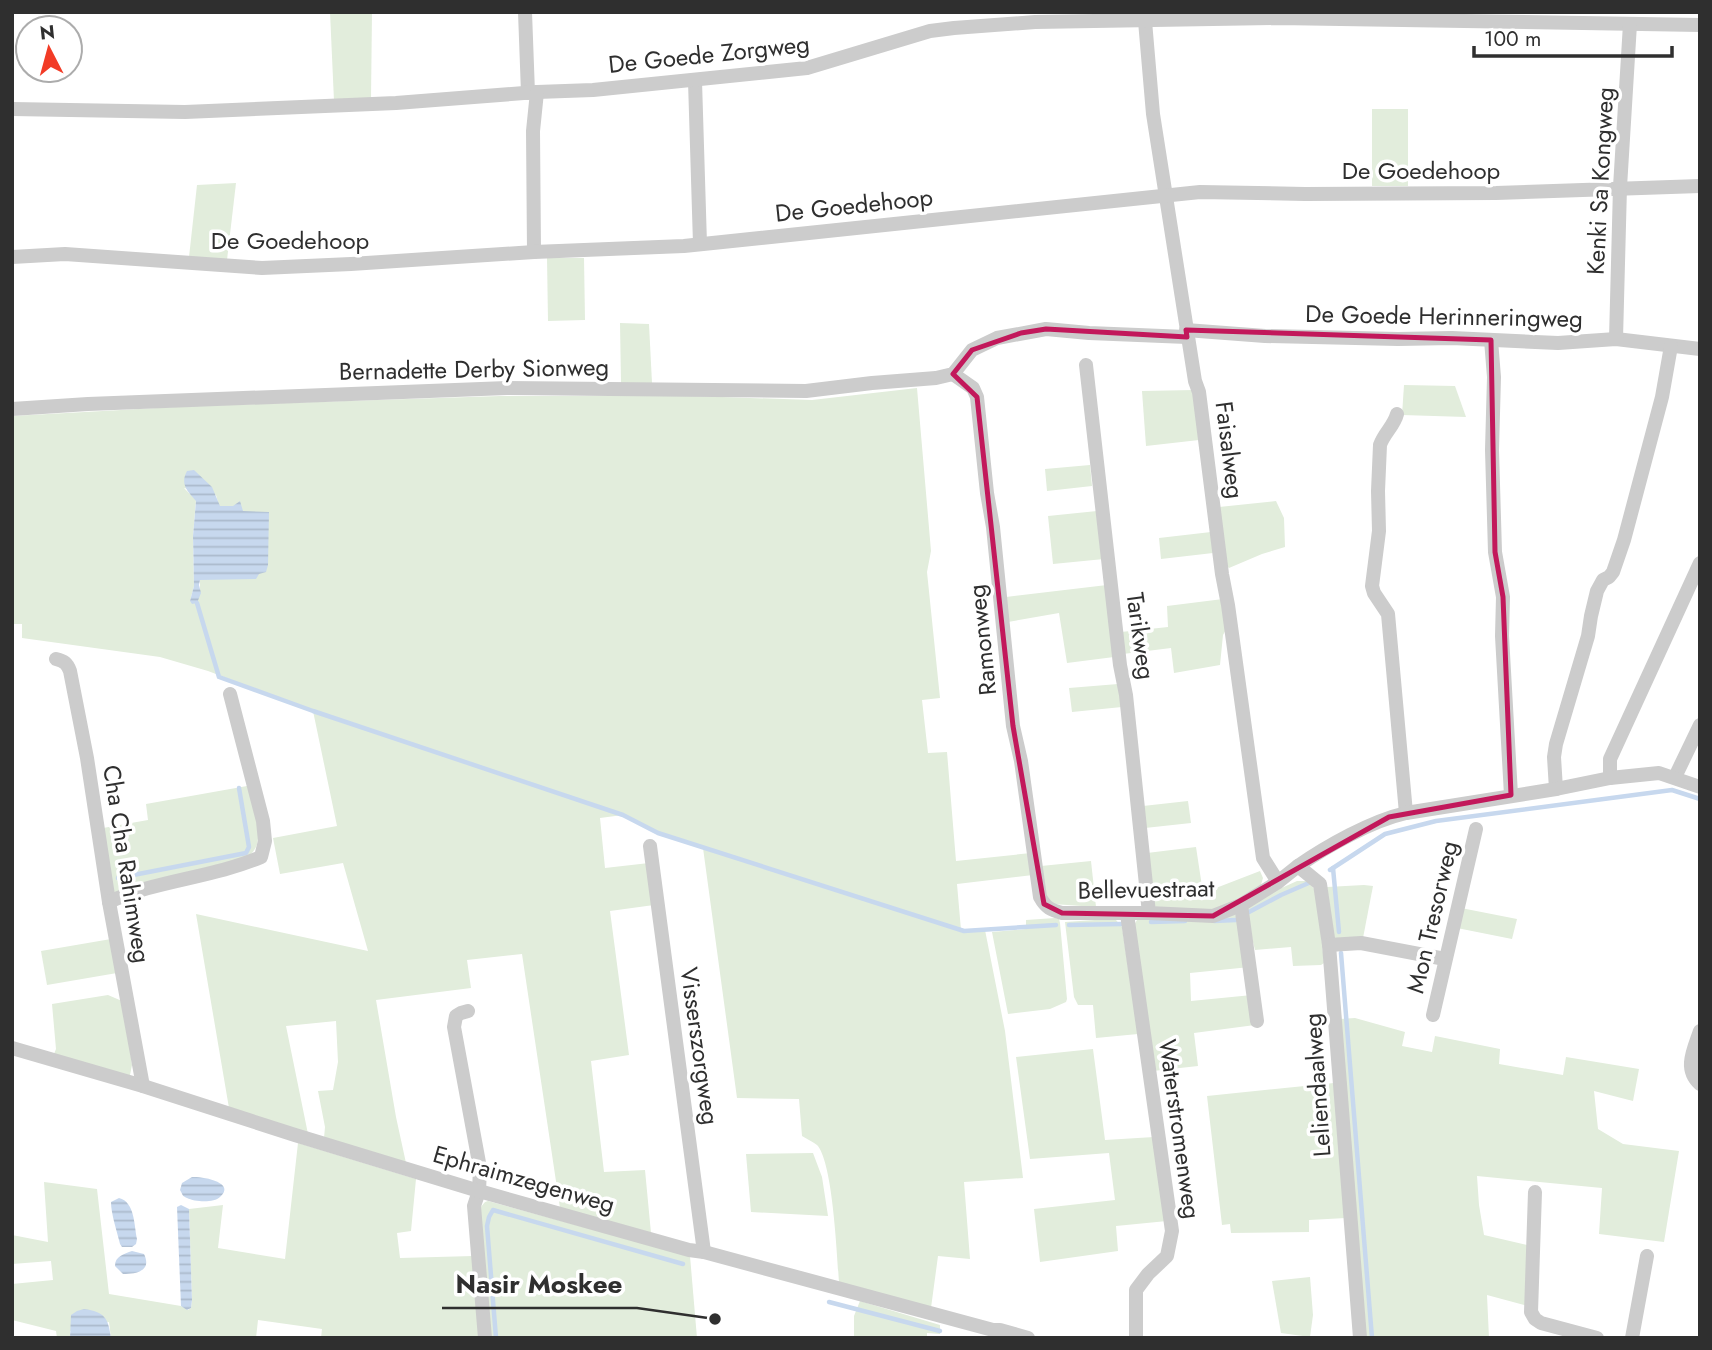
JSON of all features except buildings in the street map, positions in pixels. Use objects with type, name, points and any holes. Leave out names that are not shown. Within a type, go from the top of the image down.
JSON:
[{"type":"street","points":[[525,12],[533,92],[534,252]]},
{"type":"street","name":"De Goede Zorgweg","points":[[12,108],[186,112],[396,103],[593,90],[807,68],[910,37],[954,28],[1035,22],[1145,21],[1279,15],[1541,17],[1630,24],[1700,25]]},
{"type":"street","name":"Faisalweg","points":[[1145,21],[1153,114],[1187,334],[1199,392],[1263,858],[1278,882]]},
{"type":"street","name":"Kenki Sa Kongweg","points":[[1616,339],[1620,187],[1630,24]]},
{"type":"street","points":[[695,81],[700,244]]},
{"type":"street","name":"De Goedehoop","points":[[12,257],[65,254],[262,268],[684,246],[1200,192],[1496,193],[1700,186]]},
{"type":"street","name":"De Goede Herinneringweg","points":[[953,374],[972,350],[997,338],[1045,329],[1089,333],[1558,343],[1616,339],[1700,349]]},
{"type":"street","points":[[1491,340],[1494,377],[1492,450],[1495,552],[1503,597],[1502,636],[1511,795]]},
{"type":"street","points":[[1556,789],[1556,744],[1588,636],[1597,591],[1603,580],[1613,572],[1623,540],[1662,397],[1671,346]]},
{"type":"street","name":"Tarikweg","points":[[1086,365],[1149,913]]},
{"type":"street","name":"Bernadette Derby Sionweg","points":[[12,408],[508,388],[806,391],[953,374]]},
{"type":"street","name":"Ramonweg","points":[[953,374],[973,388],[977,397],[1013,726],[1021,761],[1040,897],[1049,909]]},
{"type":"street","points":[[1398,414],[1380,445],[1379,531],[1372,586],[1388,614],[1406,813]]},
{"type":"street","points":[[1610,778],[1611,759],[1700,563]]},
{"type":"street","name":"Cha Cha Rahimweg","points":[[55,659],[64,660],[70,671],[143,1086]]},
{"type":"street","points":[[109,902],[130,892],[243,865],[261,857],[265,841],[263,821],[230,694]]},
{"type":"street","points":[[1675,777],[1700,725]]},
{"type":"street","points":[[1278,882],[1320,851],[1389,817],[1406,813],[1610,778],[1660,773],[1700,787]]},
{"type":"street","name":"Mon Tresorweg","points":[[1433,1015],[1476,829]]},
{"type":"street","name":"Visserszorgweg","points":[[650,846],[704,1252]]},
{"type":"street","name":"Leliendaalweg","points":[[1298,866],[1320,884],[1329,945],[1360,1338]]},
{"type":"street","name":"Bellevuestraat","points":[[1049,909],[1062,913],[1213,916],[1241,905],[1278,882]]},
{"type":"street","points":[[1241,905],[1256,1021]]},
{"type":"street","name":"Waterstromenweg","points":[[1127,914],[1172,1231],[1167,1256],[1136,1290],[1136,1338]]},
{"type":"street","points":[[1329,945],[1361,943],[1445,959]]},
{"type":"street","points":[[468,1012],[456,1016],[454,1027],[480,1168],[479,1191],[474,1206],[485,1338]]},
{"type":"street","points":[[1700,1031],[1690,1064],[1693,1077],[1700,1084]]},
{"type":"street","name":"Ephraimzegenweg","points":[[12,1048],[479,1191],[993,1334],[1000,1331],[1028,1338]]},
{"type":"street","points":[[1535,1192],[1531,1312],[1541,1323],[1597,1338]]},
{"type":"street","points":[[1632,1338],[1647,1256]]},
{"type":"highlighted area","points":[[1046,329],[1187,337],[1186,330],[1491,340],[1495,552],[1503,597],[1511,795],[1389,817],[1213,916],[1062,913],[1044,904],[1013,726],[977,397],[953,374],[972,350],[1021,333]]},
{"type":"green space","points":[[330,12],[372,12],[371,99],[334,101]]},
{"type":"green space","points":[[1372,109],[1408,109],[1408,186],[1372,186]]},
{"type":"green space","points":[[236,183],[227,260],[189,257],[197,185]]},
{"type":"green space","points":[[547,258],[584,258],[585,320],[548,321]]},
{"type":"green space","points":[[620,323],[649,324],[652,383],[621,383]]},
{"type":"green space","points":[[1404,385],[1455,386],[1466,417],[1402,415]]},
{"type":"green space","points":[[917,388],[931,551],[927,572],[940,698],[922,700],[928,753],[947,752],[956,861],[1031,853],[1033,875],[957,884],[961,930],[985,930],[1005,1031],[1023,1178],[964,1182],[970,1259],[938,1256],[931,1308],[839,1282],[827,1170],[817,1145],[802,1136],[799,1099],[737,1098],[703,848],[658,833],[623,815],[600,818],[605,868],[649,863],[654,905],[610,911],[629,1055],[591,1061],[604,1172],[645,1170],[651,1233],[560,1208],[522,954],[467,960],[471,988],[376,1000],[406,1163],[324,1138],[325,1127],[318,1091],[333,1090],[338,1062],[336,1021],[286,1026],[308,1134],[229,1108],[196,914],[368,951],[343,863],[280,874],[273,838],[337,826],[313,711],[208,671],[160,657],[22,638],[22,624],[12,624],[12,416],[194,406],[500,396],[693,396],[812,400]],"holes":[[[184,488],[216,495],[219,506],[233,506],[243,511],[204,579],[200,580],[200,589],[190,601],[194,586],[193,536],[196,500]]]},
{"type":"green space","points":[[1194,390],[1199,440],[1146,446],[1142,391]]},
{"type":"green space","points":[[1090,465],[1092,486],[1047,491],[1045,469]]},
{"type":"green space","points":[[1276,501],[1284,518],[1285,547],[1229,568],[1225,564],[1219,507]]},
{"type":"green space","points":[[1097,511],[1104,559],[1053,564],[1048,516]]},
{"type":"green space","points":[[1211,532],[1213,553],[1161,559],[1159,538]]},
{"type":"green space","points":[[1107,585],[1114,657],[1067,663],[1059,613],[1008,622],[1006,597]]},
{"type":"green space","points":[[1223,599],[1228,626],[1223,635],[1220,665],[1174,673],[1171,648],[1123,654],[1121,632],[1168,627],[1167,606]]},
{"type":"green space","points":[[1118,684],[1122,707],[1072,712],[1069,688]]},
{"type":"green space","points":[[247,786],[256,816],[258,840],[246,859],[113,894],[103,828],[148,820],[146,804]]},
{"type":"green space","points":[[1188,801],[1191,823],[1145,828],[1143,806]]},
{"type":"green space","points":[[1196,847],[1203,893],[1260,871],[1263,878],[1260,888],[1216,910],[1156,907],[1153,904],[1147,853]]},
{"type":"green space","points":[[1091,861],[1096,907],[1053,904],[1045,895],[1041,866]]},
{"type":"green space","points":[[1297,881],[1307,881],[1317,892],[1324,963],[1321,965],[1293,966],[1291,947],[1255,950],[1247,908],[1257,899]]},
{"type":"green space","points":[[1373,886],[1363,938],[1337,939],[1334,937],[1327,887]]},
{"type":"green space","points":[[1461,908],[1517,919],[1512,939],[1457,928]]},
{"type":"green space","points":[[1235,913],[1250,967],[1190,973],[1191,1001],[1252,995],[1255,1025],[1194,1033],[1198,1066],[1153,1071],[1134,925],[1143,917]]},
{"type":"green space","points":[[1059,919],[1060,923],[1066,1002],[1050,1009],[1008,1014],[992,932],[1026,929],[1026,920]]},
{"type":"green space","points":[[1116,920],[1122,927],[1138,1034],[1096,1038],[1093,1005],[1078,1005],[1074,997],[1065,922]]},
{"type":"green space","points":[[111,939],[117,973],[47,985],[41,951]]},
{"type":"green space","points":[[108,995],[122,1001],[124,1005],[132,1065],[130,1075],[126,1076],[54,1054],[56,1049],[52,1004]]},
{"type":"green space","points":[[1355,1018],[1405,1032],[1402,1046],[1432,1052],[1435,1036],[1500,1049],[1499,1064],[1563,1075],[1566,1057],[1639,1069],[1633,1101],[1594,1091],[1598,1129],[1623,1144],[1679,1151],[1664,1242],[1599,1234],[1602,1188],[1477,1176],[1484,1235],[1531,1246],[1532,1307],[1487,1295],[1489,1338],[1364,1338],[1340,1019]]},
{"type":"green space","points":[[1093,1049],[1105,1140],[1154,1137],[1167,1221],[1116,1226],[1118,1251],[1040,1262],[1034,1209],[1115,1200],[1109,1153],[1030,1159],[1016,1057]]},
{"type":"green space","points":[[1334,1083],[1346,1218],[1309,1220],[1309,1232],[1231,1233],[1230,1224],[1222,1225],[1207,1096]]},
{"type":"green space","points":[[298,1143],[416,1179],[411,1231],[397,1233],[400,1258],[473,1256],[479,1338],[321,1338],[322,1329],[258,1320],[256,1338],[111,1338],[109,1322],[70,1331],[70,1338],[57,1338],[56,1331],[12,1320],[12,1284],[53,1280],[51,1261],[12,1264],[12,1235],[48,1242],[44,1182],[97,1189],[109,1294],[181,1306],[188,1310],[192,1300],[189,1209],[223,1205],[218,1248],[285,1259]]},
{"type":"green space","points":[[813,1153],[822,1177],[828,1216],[751,1212],[746,1154]]},
{"type":"green space","points":[[488,1201],[690,1256],[697,1338],[489,1338],[480,1208]]},
{"type":"green space","points":[[1310,1277],[1313,1315],[1310,1337],[1281,1333],[1272,1281]]},
{"type":"green space","points":[[860,1301],[940,1325],[940,1334],[927,1333],[927,1338],[854,1338],[854,1316]]},
{"type":"water","points":[[194,470],[212,487],[220,506],[233,506],[240,501],[243,511],[269,512],[266,572],[259,574],[256,579],[200,580],[201,593],[197,603],[192,604],[190,601],[194,586],[193,536],[196,501],[187,491],[184,480],[187,471]]},
{"type":"water","points":[[192,1177],[216,1181],[224,1187],[224,1192],[217,1199],[209,1201],[185,1197],[180,1190],[182,1183]]},
{"type":"water","points":[[119,1198],[128,1204],[133,1215],[137,1239],[132,1247],[122,1247],[120,1244],[111,1202]]},
{"type":"water","points":[[181,1205],[189,1209],[192,1300],[191,1308],[187,1310],[181,1306],[177,1207]]},
{"type":"water","points":[[132,1251],[144,1254],[145,1268],[123,1274],[115,1263],[120,1256]]},
{"type":"water","points":[[84,1309],[104,1317],[111,1338],[70,1338],[71,1315]]},
{"type":"waterway","points":[[197,603],[219,677],[623,815],[658,833],[964,931],[1056,925]]},
{"type":"waterway","points":[[118,878],[246,853],[249,847],[239,788]]},
{"type":"waterway","points":[[1330,870],[1385,834],[1436,821],[1672,790],[1700,799]]},
{"type":"waterway","points":[[1333,868],[1339,932]]},
{"type":"waterway","points":[[1249,912],[1311,882]]},
{"type":"waterway","points":[[1214,921],[1236,920]]},
{"type":"waterway","points":[[1151,922],[1185,921]]},
{"type":"waterway","points":[[1069,925],[1122,924]]},
{"type":"waterway","points":[[1341,953],[1372,1338]]},
{"type":"waterway","points":[[496,1338],[487,1226],[493,1210],[683,1264]]},
{"type":"waterway","points":[[829,1302],[940,1331]]},
{"type":"place","name":"Nasir Moskee","points":[[715,1319]]}]
